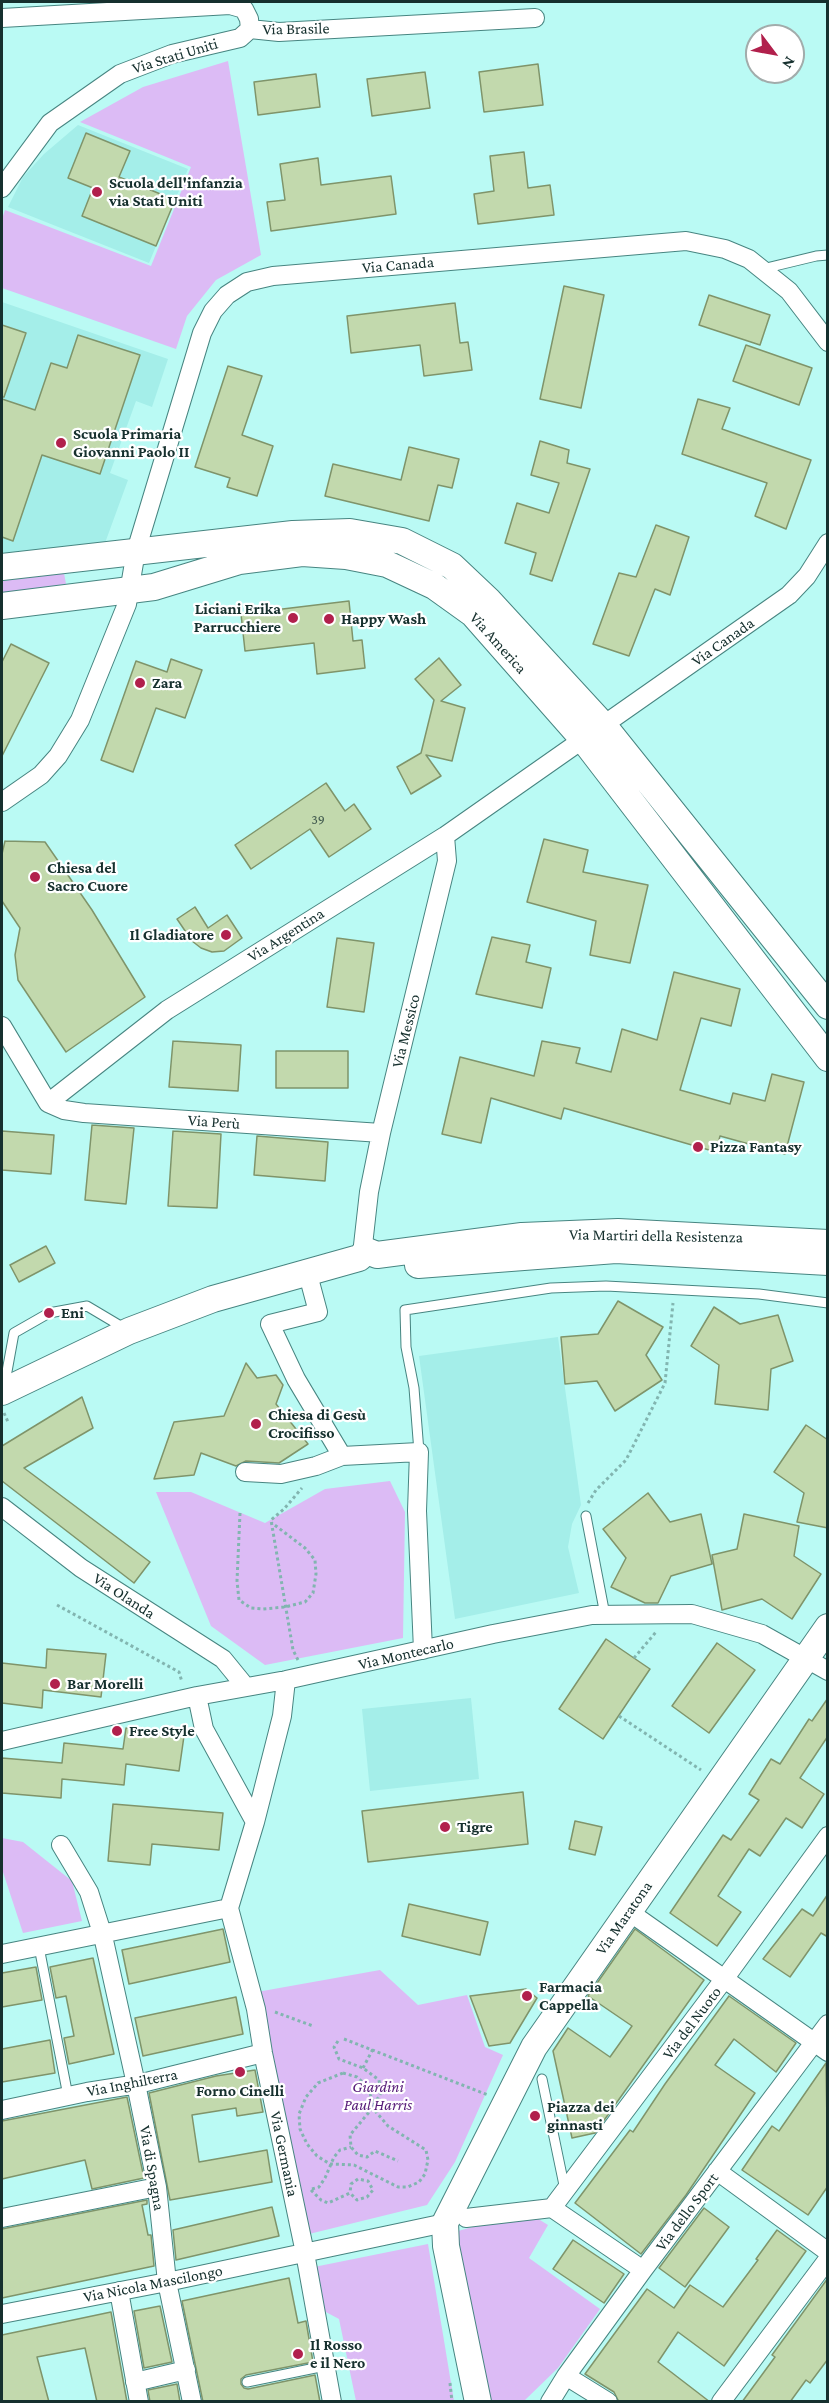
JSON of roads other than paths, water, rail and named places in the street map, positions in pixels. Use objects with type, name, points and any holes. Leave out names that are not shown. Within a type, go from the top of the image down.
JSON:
[{"type":"street","name":"Via Brasile","points":[[2,18],[230,5],[244,9],[249,19],[250,29],[279,32],[535,18]]},
{"type":"street","name":"Via Stati Uniti","points":[[2,188],[50,123],[81,99],[120,74],[172,54],[240,38],[250,29]]},
{"type":"street","name":"Via Canada","points":[[134,571],[202,333],[213,311],[227,296],[247,282],[273,276],[686,241],[725,249],[749,259],[789,291],[828,342]]},
{"type":"street","name":"Via America","points":[[2,606],[134,571],[293,534],[350,532],[402,541],[452,566],[489,601],[594,733],[828,1006]]},
{"type":"street","name":"Via Canada","points":[[594,733],[789,595],[807,576],[828,543]]},
{"type":"street","name":"Via America","points":[[2,567],[134,571],[154,587],[239,561],[302,554],[346,556],[387,564],[434,586],[473,614],[594,733],[828,1058]]},
{"type":"street","points":[[2,802],[41,775],[72,736],[134,571]]},
{"type":"street","name":"Via Argentina","points":[[48,1103],[167,1010],[445,836],[594,733]]},
{"type":"street","name":"Via Messico","points":[[367,1260],[366,1227],[369,1192],[381,1133],[447,861],[445,836]]},
{"type":"street","points":[[2,1026],[48,1103]]},
{"type":"street","name":"Via Perù","points":[[48,1103],[64,1110],[84,1113],[381,1133]]},
{"type":"street","name":"Via Martiri della Resistenza","points":[[3,1404],[101,1353],[217,1305],[367,1260],[522,1236],[618,1232],[828,1243]]},
{"type":"street","name":"Via Martiri della Resistenza","points":[[367,1260],[401,1267],[616,1250],[828,1262]]},
{"type":"street","points":[[310,1277],[318,1312],[270,1324],[296,1379],[342,1456]]},
{"type":"street","name":"Via Martiri della Resistenza","points":[[3,1404],[129,1331],[213,1299],[310,1277]]},
{"type":"street","points":[[245,1472],[281,1474],[316,1466],[342,1456],[419,1452],[417,1511],[423,1650]]},
{"type":"street","name":"Via Olanda","points":[[2,1507],[81,1568],[223,1659],[245,1686]]},
{"type":"street","name":"Via Montecarlo","points":[[2,1741],[192,1697],[286,1680],[592,1615],[692,1614],[762,1634],[817,1665]]},
{"type":"street","name":"Via Maratona","points":[[455,2221],[534,2047],[720,1782],[817,1665],[828,1628]]},
{"type":"street","points":[[2,1954],[103,1936],[229,1908],[255,1822],[282,1716],[286,1680]]},
{"type":"street","points":[[192,1697],[204,1729],[255,1822]]},
{"type":"street","name":"Via del Nuoto","points":[[552,2208],[725,1978],[828,1836]]},
{"type":"street","name":"Via di Spagna","points":[[61,1845],[89,1892],[103,1936],[157,2187],[167,2282],[192,2402]]},
{"type":"street","name":"Via Germania","points":[[229,1908],[256,2009],[332,2402]]},
{"type":"street","points":[[628,1911],[821,2047]]},
{"type":"street","name":"Via dello Sport","points":[[550,2402],[566,2376],[717,2171],[821,2047],[828,2024]]},
{"type":"street","name":"Via Inghilterra","points":[[2,2110],[136,2084],[263,2053]]},
{"type":"street","points":[[717,2171],[828,2252]]},
{"type":"street","points":[[2,2218],[157,2187]]},
{"type":"street","points":[[552,2208],[643,2270]]},
{"type":"street","name":"Via Nicola Mascilongo","points":[[2,2314],[167,2282],[455,2221],[552,2208]]},
{"type":"street","points":[[455,2221],[446,2246],[478,2402]]},
{"type":"street","points":[[721,2402],[828,2259]]},
{"type":"street","points":[[119,2291],[139,2402]]},
{"type":"street","points":[[135,2382],[186,2370]]},
{"type":"street","points":[[566,2376],[608,2402]]},
{"type":"lane","points":[[762,269],[828,255]]},
{"type":"lane","points":[[419,1452],[414,1388],[406,1347],[405,1310],[551,1288],[606,1286],[759,1294],[828,1303]]},
{"type":"lane","points":[[3,1404],[14,1334],[49,1313],[87,1305],[129,1331]]},
{"type":"lane","points":[[585,1516],[605,1615]]},
{"type":"lane","points":[[39,1947],[68,2096]]},
{"type":"lane","points":[[542,2079],[565,2192]]},
{"type":"lane","points":[[247,2382],[326,2366]]},
{"type":"place","name":"Scuola dell'infanzia via Stati Uniti","points":[[97,192]]},
{"type":"place","name":"Scuola Primaria Giovanni Paolo II","points":[[61,443]]},
{"type":"place","name":"Liciani Erika Parrucchiere","points":[[293,618]]},
{"type":"place","name":"Happy Wash","points":[[329,619]]},
{"type":"place","name":"Zara","points":[[140,683]]},
{"type":"place","name":"Chiesa del Sacro Cuore","points":[[35,877]]},
{"type":"place","name":"Il Gladiatore","points":[[226,935]]},
{"type":"place","name":"Pizza Fantasy","points":[[698,1147]]},
{"type":"place","name":"Eni","points":[[49,1313]]},
{"type":"place","name":"Chiesa di Gesù Crocifisso","points":[[256,1424]]},
{"type":"place","name":"Bar Morelli","points":[[55,1684]]},
{"type":"place","name":"Free Style","points":[[117,1731]]},
{"type":"place","name":"Tigre","points":[[445,1827]]},
{"type":"place","name":"Farmacia Cappella","points":[[527,1996]]},
{"type":"place","name":"Forno Cinelli","points":[[240,2072]]},
{"type":"place","name":"Piazza dei ginnasti","points":[[535,2116]]},
{"type":"place","name":"Il Rosso e il Nero","points":[[298,2354]]},
{"type":"park label","name":"Giardini Paul Harris","points":[[378,2096]]}]
